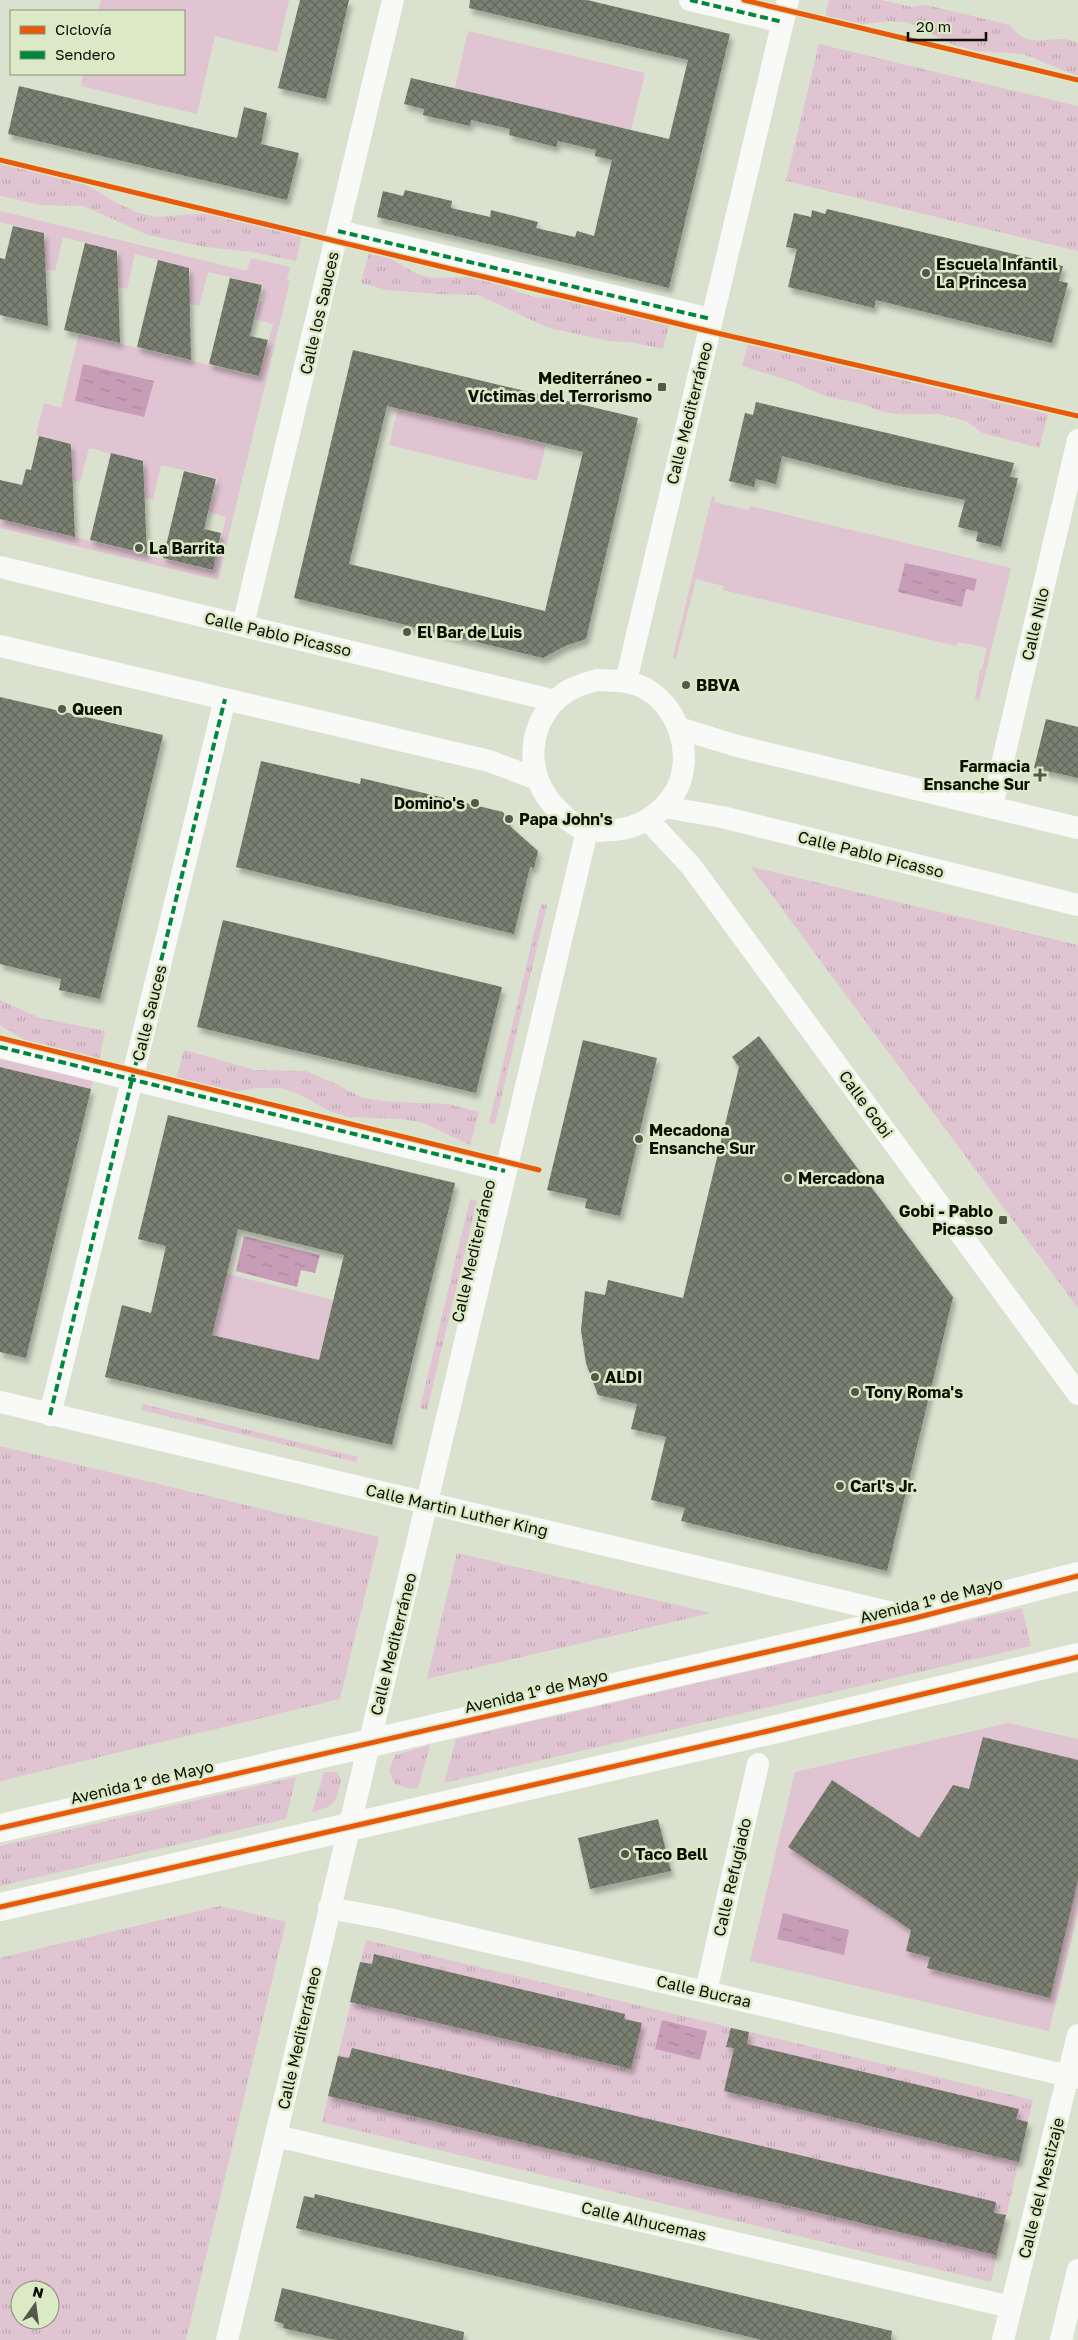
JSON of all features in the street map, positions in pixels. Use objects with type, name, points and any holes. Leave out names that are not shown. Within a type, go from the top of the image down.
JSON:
[{"type":"street","name":"Calle los Sauces","points":[[244,625],[392,0]]},
{"type":"street","points":[[690,0],[783,22]]},
{"type":"street","name":"Calle Mediterráneo","points":[[626,681],[788,0]]},
{"type":"street","points":[[338,231],[711,319]]},
{"type":"street","name":"Calle Nilo","points":[[992,807],[1078,440]]},
{"type":"street","name":"Calle Pablo Picasso","points":[[0,567],[556,701]]},
{"type":"street","points":[[0,646],[489,761],[536,779]]},
{"type":"street","points":[[597,680],[626,681],[650,692],[671,712],[679,728],[684,756],[682,774],[675,792],[656,813],[626,829],[587,831],[563,816],[549,802],[536,779],[533,767],[533,748],[536,732],[542,718],[556,701],[577,686],[597,680]]},
{"type":"street","name":"Calle Sauces","points":[[50,1415],[225,699]]},
{"type":"street","points":[[679,728],[737,746],[1078,828]]},
{"type":"street","name":"Calle Pablo Picasso","points":[[656,813],[722,817],[1078,905]]},
{"type":"street","name":"Calle Gobi","points":[[656,813],[691,866],[1078,1394]]},
{"type":"street","name":"Calle Mediterráneo","points":[[227,2340],[368,1744],[428,1502],[505,1171],[562,944],[587,831]]},
{"type":"street","points":[[0,1047],[505,1171]]},
{"type":"street","name":"Calle Martin Luther King","points":[[0,1402],[915,1618]]},
{"type":"street","name":"Avenida 1º de Mayo","points":[[0,1828],[915,1618],[1078,1576]]},
{"type":"street","points":[[0,1906],[348,1828],[1078,1657]]},
{"type":"street","name":"Calle Refugiado","points":[[706,1991],[758,1764]]},
{"type":"street","name":"Calle Bucraa","points":[[329,1908],[389,1919],[706,1991],[1073,2077]]},
{"type":"street","name":"Calle del Mestizaje","points":[[1003,2340],[1073,2077],[1078,2035]]},
{"type":"street","name":"Calle Alhucemas","points":[[276,2136],[1011,2307]]},
{"type":"street","points":[[1061,2340],[1078,2270]]},
{"type":"green space","points":[[101,0],[289,0],[277,52],[215,36],[197,114],[81,86],[83,75],[185,75],[185,10],[98,10]]},
{"type":"green space","points":[[829,0],[881,0],[911,7],[926,5],[1010,25],[1016,32],[1028,39],[1062,39],[1072,41],[1078,43],[1078,76],[1023,54],[977,51],[954,45],[907,22],[888,21],[857,25],[825,17]]},
{"type":"green space","points":[[468,31],[645,73],[631,130],[455,88]]},
{"type":"green space","points":[[819,44],[1078,106],[1078,251],[786,181]]},
{"type":"green space","points":[[0,163],[83,183],[136,212],[156,217],[208,213],[302,235],[296,261],[253,252],[206,247],[148,235],[84,206],[41,205],[0,196]]},
{"type":"green space","points":[[0,211],[247,271],[251,258],[290,267],[287,280],[290,281],[218,580],[0,528],[0,519],[213,571],[226,517],[208,512],[213,495],[217,494],[217,478],[161,465],[153,500],[136,495],[141,477],[144,477],[144,462],[89,448],[80,482],[64,478],[68,460],[72,460],[72,444],[36,435],[44,403],[61,408],[79,334],[259,377],[273,324],[255,319],[259,302],[263,301],[263,285],[208,272],[199,306],[182,302],[187,284],[190,284],[190,268],[135,254],[127,289],[110,285],[114,267],[118,266],[118,251],[63,237],[55,271],[38,267],[42,249],[45,249],[46,233],[0,222]]},
{"type":"green space","points":[[369,252],[391,259],[417,274],[433,278],[475,277],[499,282],[513,290],[534,297],[565,299],[669,325],[663,349],[630,342],[610,341],[549,328],[478,295],[387,290],[361,283]]},
{"type":"green space","points":[[748,344],[1048,414],[1039,448],[983,433],[966,421],[953,417],[937,414],[895,414],[880,411],[863,404],[825,396],[791,381],[742,366]]},
{"type":"green space","points":[[398,408],[546,444],[537,481],[389,445]]},
{"type":"green space","points":[[712,496],[715,497],[714,502],[749,510],[750,506],[1011,568],[979,700],[975,699],[980,670],[982,670],[987,648],[958,642],[956,646],[723,590],[724,586],[696,579],[676,659],[673,657]]},
{"type":"green space","points":[[751,867],[1078,945],[1078,1308]]},
{"type":"green space","points":[[541,904],[547,905],[495,1124],[489,1123]]},
{"type":"green space","points":[[0,1000],[40,1018],[105,1031],[99,1061],[33,1045],[0,1025]]},
{"type":"green space","points":[[184,1050],[255,1070],[305,1071],[363,1098],[392,1102],[448,1104],[479,1112],[470,1145],[424,1123],[402,1119],[348,1117],[327,1110],[297,1093],[280,1088],[256,1088],[226,1093],[176,1080]]},
{"type":"green space","points":[[0,1059],[93,1081],[91,1089],[0,1067]]},
{"type":"green space","points":[[470,1199],[477,1201],[427,1410],[420,1408]]},
{"type":"green space","points":[[227,1274],[333,1300],[319,1360],[212,1335]]},
{"type":"green space","points":[[143,1404],[358,1457],[356,1462],[141,1410]]},
{"type":"green space","points":[[0,1446],[379,1537],[340,1699],[0,1781]]},
{"type":"green space","points":[[457,1553],[711,1613],[427,1679]]},
{"type":"green space","points":[[1022,1608],[1031,1646],[444,1783],[456,1739]]},
{"type":"green space","points":[[1008,1723],[1078,1739],[1078,1913],[1049,2031],[750,1961],[795,1772]]},
{"type":"green space","points":[[430,1745],[418,1788],[410,1789],[395,1784],[389,1771],[395,1755]]},
{"type":"green space","points":[[324,1772],[337,1772],[341,1779],[338,1793],[334,1802],[326,1808],[312,1812]]},
{"type":"green space","points":[[296,1777],[286,1819],[0,1886],[0,1846]]},
{"type":"green space","points":[[220,1906],[286,1922],[186,2340],[0,2340],[0,1958]]},
{"type":"green space","points":[[366,1940],[1033,2100],[991,2282],[322,2122]]},
{"type":"water","points":[[83,364],[154,381],[144,417],[75,401]]},
{"type":"water","points":[[905,563],[977,579],[974,591],[966,589],[962,607],[898,592]]},
{"type":"water","points":[[244,1236],[320,1255],[315,1273],[301,1270],[297,1287],[236,1271]]},
{"type":"water","points":[[783,1913],[849,1930],[844,1955],[777,1939]]},
{"type":"water","points":[[662,2020],[707,2031],[700,2060],[655,2049]]},
{"type":"building","points":[[300,0],[349,0],[326,99],[278,88]]},
{"type":"building","points":[[470,0],[587,0],[730,34],[669,288],[377,217],[383,191],[403,196],[405,190],[452,201],[451,208],[490,217],[491,210],[538,222],[536,228],[575,237],[577,231],[594,236],[612,160],[595,156],[596,150],[558,141],[556,147],[509,135],[510,129],[471,120],[470,126],[423,115],[424,109],[404,104],[411,78],[669,139],[688,60],[469,8]]},
{"type":"building","points":[[19,86],[237,138],[244,107],[267,113],[261,144],[299,153],[287,200],[8,134]]},
{"type":"building","name":"Escuela Infantil La Princesa","points":[[827,209],[1063,266],[1059,281],[1068,283],[1052,343],[876,300],[874,308],[788,287],[797,249],[786,247],[794,213],[811,217],[812,210],[825,214]]},
{"type":"building","points":[[13,226],[44,233],[48,326],[0,315],[0,258],[5,259]]},
{"type":"building","points":[[85,243],[117,251],[120,343],[64,330]]},
{"type":"building","points":[[158,260],[189,268],[191,360],[137,347]]},
{"type":"building","points":[[230,278],[262,285],[250,336],[268,340],[259,376],[209,364]]},
{"type":"building","points":[[353,350],[638,418],[586,639],[565,646],[543,658],[294,598]],"holes":[[[387,406],[583,452],[545,611],[349,564]]]},
{"type":"building","points":[[756,402],[1014,463],[1010,477],[1018,478],[1001,547],[976,541],[978,532],[958,527],[965,500],[890,484],[782,456],[776,484],[756,479],[754,487],[729,481],[745,413],[753,415]]},
{"type":"building","points":[[39,436],[71,444],[75,537],[0,519],[0,480],[22,485],[26,469],[31,470]]},
{"type":"building","points":[[111,453],[143,461],[147,554],[90,540]]},
{"type":"building","points":[[184,471],[216,479],[204,529],[221,533],[213,570],[163,558]]},
{"type":"building","points":[[0,697],[163,735],[100,999],[59,990],[61,979],[0,964]]},
{"type":"building","points":[[1046,719],[1078,727],[1078,778],[1034,768]]},
{"type":"building","points":[[261,761],[360,784],[361,778],[503,812],[511,827],[538,851],[534,868],[530,867],[514,934],[236,867]]},
{"type":"building","points":[[223,920],[502,987],[476,1093],[197,1027]]},
{"type":"building","name":"ALDI","points":[[759,1036],[953,1297],[887,1571],[681,1521],[685,1508],[651,1500],[666,1437],[631,1429],[637,1404],[598,1395],[586,1363],[581,1330],[585,1291],[605,1295],[608,1280],[683,1298],[739,1067],[732,1057]]},
{"type":"building","points":[[583,1040],[657,1058],[620,1216],[585,1208],[587,1199],[547,1190]]},
{"type":"building","points":[[0,1067],[91,1089],[26,1358],[0,1352]]},
{"type":"building","points":[[168,1115],[455,1183],[392,1445],[105,1377],[122,1305],[151,1313],[166,1246],[138,1239]],"holes":[[[238,1229],[344,1255],[319,1360],[212,1335]]]},
{"type":"building","points":[[983,1737],[1078,1760],[1078,1880],[1050,1998],[927,1968],[930,1957],[906,1951],[911,1930],[788,1847],[832,1780],[919,1838],[953,1785],[969,1789]]},
{"type":"building","name":"Taco Bell","points":[[658,1819],[671,1871],[590,1889],[578,1838]]},
{"type":"building","points":[[374,1954],[625,2014],[624,2019],[642,2023],[631,2069],[350,2002],[360,1962],[372,1964]]},
{"type":"building","points":[[731,2028],[749,2032],[747,2044],[1019,2109],[1016,2119],[1028,2122],[1019,2162],[724,2091],[734,2048],[726,2047]]},
{"type":"building","points":[[352,2048],[996,2202],[994,2213],[1006,2215],[996,2255],[328,2096],[338,2056],[349,2058]]},
{"type":"building","points":[[315,2194],[892,2331],[891,2340],[762,2340],[296,2228],[304,2196],[314,2198]]},
{"type":"building","points":[[282,2288],[464,2332],[463,2340],[335,2340],[283,2328],[284,2324],[274,2321]]},
{"type":"marked path","points":[[690,0],[783,22]]},
{"type":"marked path","points":[[338,231],[711,319]]},
{"type":"marked path","points":[[50,1415],[225,699]]},
{"type":"marked path","points":[[0,1047],[505,1171]]},
{"type":"cycle path","points":[[744,0],[1078,80]]},
{"type":"cycle path","points":[[0,160],[708,331],[1078,416]]},
{"type":"cycle path","points":[[0,1038],[539,1170]]},
{"type":"cycle path","points":[[0,1828],[915,1618],[1078,1576]]},
{"type":"cycle path","points":[[0,1907],[764,1732],[1078,1657]]},
{"type":"place","name":"Escuela Infantil La Princesa","points":[[926,273]]},
{"type":"place","name":"Mediterráneo - Víctimas del Terrorismo","points":[[662,387]]},
{"type":"place","name":"La Barrita","points":[[139,548]]},
{"type":"place","name":"El Bar de Luis","points":[[407,632]]},
{"type":"place","name":"BBVA","points":[[686,685]]},
{"type":"place","name":"Queen","points":[[62,709]]},
{"type":"place","name":"Farmacia Ensanche Sur","points":[[1040,775]]},
{"type":"place","name":"Domino's","points":[[475,803]]},
{"type":"place","name":"Papa John's","points":[[509,819]]},
{"type":"place","name":"Mecadona Ensanche Sur","points":[[639,1139]]},
{"type":"place","name":"Mercadona","points":[[788,1178]]},
{"type":"place","name":"Gobi - Pablo Picasso","points":[[1003,1220]]},
{"type":"place","name":"ALDI","points":[[595,1377]]},
{"type":"place","name":"Tony Roma's","points":[[855,1392]]},
{"type":"place","name":"Carl's Jr.","points":[[840,1486]]},
{"type":"place","name":"Taco Bell","points":[[625,1854]]}]
